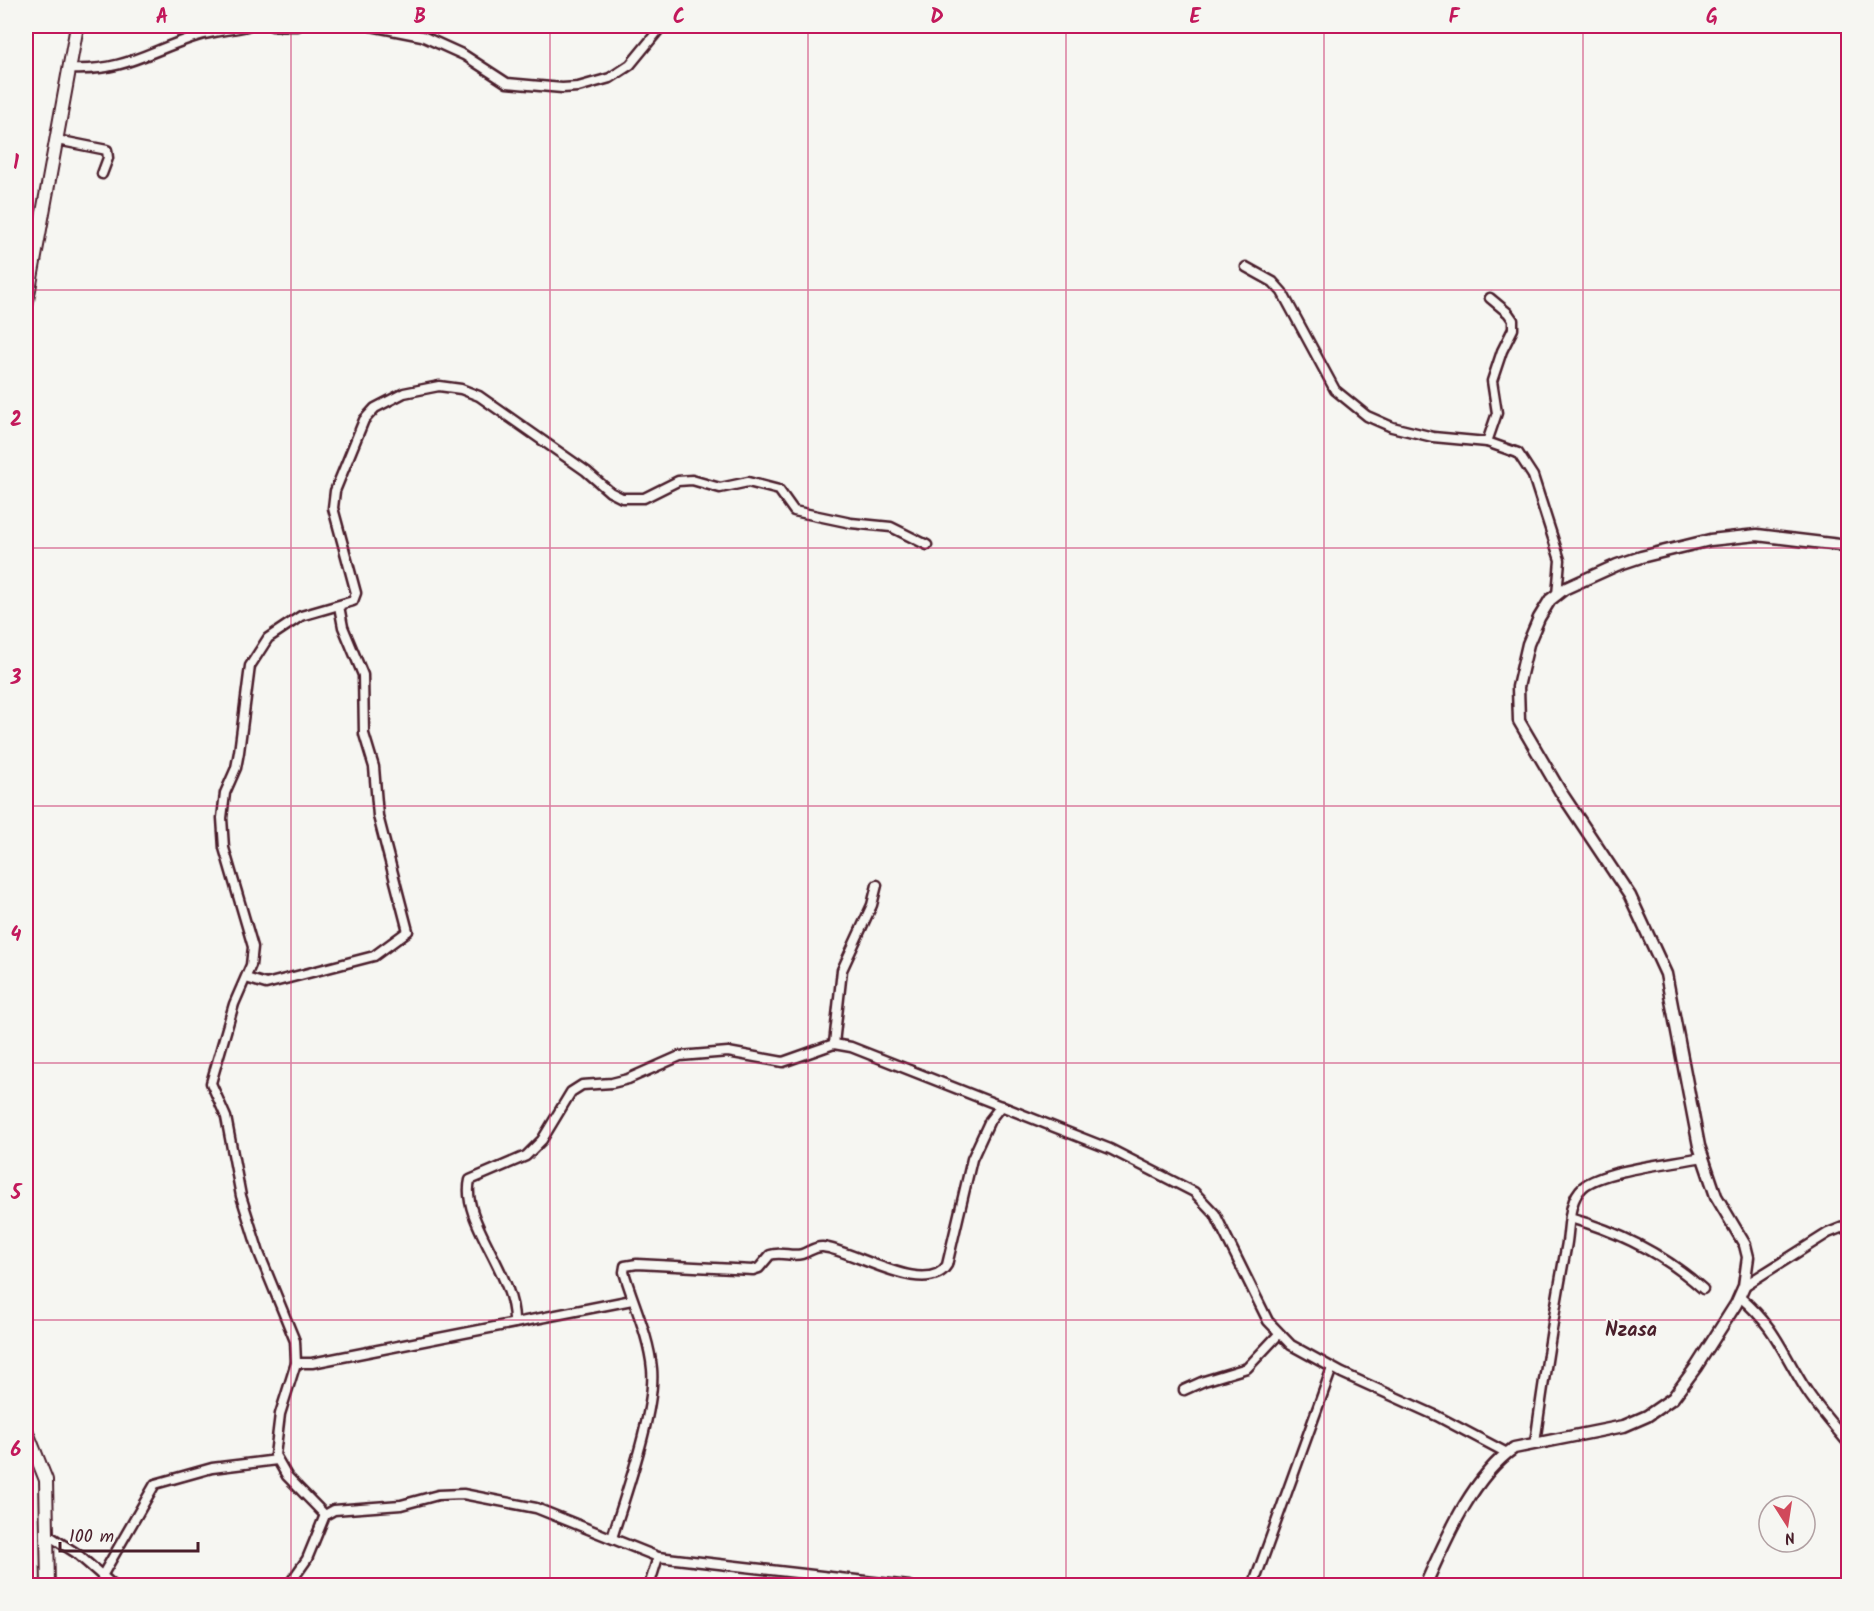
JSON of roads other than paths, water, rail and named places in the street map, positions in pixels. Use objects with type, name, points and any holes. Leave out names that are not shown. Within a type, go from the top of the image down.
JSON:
[{"type":"main road","points":[[26,306],[77,26]]},
{"type":"main road","points":[[26,1430],[46,1480],[48,1586]]},
{"type":"street","points":[[69,69],[87,70],[125,63],[197,36],[247,26]]},
{"type":"street","points":[[272,26],[298,26]]},
{"type":"street","points":[[371,26],[394,28],[422,36],[464,55],[507,83],[562,87],[578,87],[610,78],[630,65],[662,26]]},
{"type":"street","points":[[57,140],[107,150],[108,158],[102,174]]},
{"type":"street","points":[[1246,267],[1273,282],[1282,292],[1330,382],[1352,405],[1392,427],[1433,437],[1487,442],[1518,453],[1533,476],[1560,560],[1557,595]]},
{"type":"street","points":[[1487,442],[1497,413],[1492,381],[1502,351],[1513,329],[1513,320],[1490,298]]},
{"type":"street","points":[[325,1515],[287,1476],[277,1460],[275,1445],[280,1413],[296,1363],[295,1341],[259,1253],[241,1196],[226,1117],[211,1083],[234,1004],[246,978],[253,946],[224,848],[222,818],[225,793],[236,768],[239,752],[250,666],[268,638],[301,616],[353,601],[356,593],[333,508],[335,491],[364,420],[375,408],[404,393],[439,386],[461,389],[479,396],[586,471],[610,492],[622,498],[644,498],[678,481],[692,480],[720,488],[748,482],[779,490],[794,512],[851,523],[891,527],[927,545]]},
{"type":"street","points":[[1425,1586],[1449,1534],[1473,1494],[1487,1472],[1507,1453],[1514,1448],[1535,1443],[1624,1426],[1647,1416],[1673,1398],[1719,1332],[1742,1292],[1748,1257],[1744,1245],[1716,1196],[1702,1157],[1688,1101],[1666,974],[1630,896],[1560,791],[1519,721],[1516,702],[1521,666],[1539,618],[1557,595],[1580,580],[1617,565],[1710,540],[1757,535],[1848,546]]},
{"type":"street","points":[[246,978],[266,984],[374,956],[408,931],[378,816],[374,767],[364,734],[363,675],[343,627],[339,606]]},
{"type":"street","points":[[834,1044],[837,999],[842,970],[872,905],[877,885]]},
{"type":"street","points":[[514,1323],[515,1311],[507,1284],[475,1218],[469,1193],[470,1180],[526,1156],[542,1140],[571,1092],[582,1085],[612,1083],[628,1079],[680,1056],[728,1052],[783,1062],[834,1044],[851,1047],[1110,1149],[1194,1192],[1215,1214],[1268,1321],[1291,1345],[1332,1368],[1437,1416],[1507,1453]]},
{"type":"street","points":[[612,1538],[630,1481],[652,1386],[650,1360],[624,1272],[627,1265],[753,1270],[759,1268],[770,1255],[798,1255],[817,1247],[827,1248],[916,1276],[928,1278],[940,1274],[950,1258],[959,1207],[972,1159],[990,1120],[1001,1106]]},
{"type":"street","points":[[1535,1443],[1552,1321],[1570,1218],[1576,1197],[1583,1187],[1605,1176],[1702,1157]]},
{"type":"street","points":[[1570,1218],[1615,1234],[1663,1257],[1703,1289]]},
{"type":"street","points":[[1742,1292],[1828,1233],[1848,1225]]},
{"type":"street","points":[[1742,1292],[1777,1336],[1806,1390],[1848,1443]]},
{"type":"street","points":[[296,1363],[312,1363],[632,1300]]},
{"type":"street","points":[[1184,1390],[1204,1381],[1247,1368],[1279,1334]]},
{"type":"street","points":[[1253,1586],[1332,1368]]},
{"type":"street","points":[[102,1576],[154,1484],[212,1468],[277,1460]]},
{"type":"street","points":[[288,1586],[307,1559],[325,1515],[340,1508],[401,1505],[438,1495],[457,1493],[536,1508],[658,1557],[909,1586]]},
{"type":"street","points":[[48,1535],[76,1553],[114,1586]]},
{"type":"street","points":[[649,1586],[658,1557]]},
{"type":"district","name":"Nzasa","points":[[1631,1329]]}]
